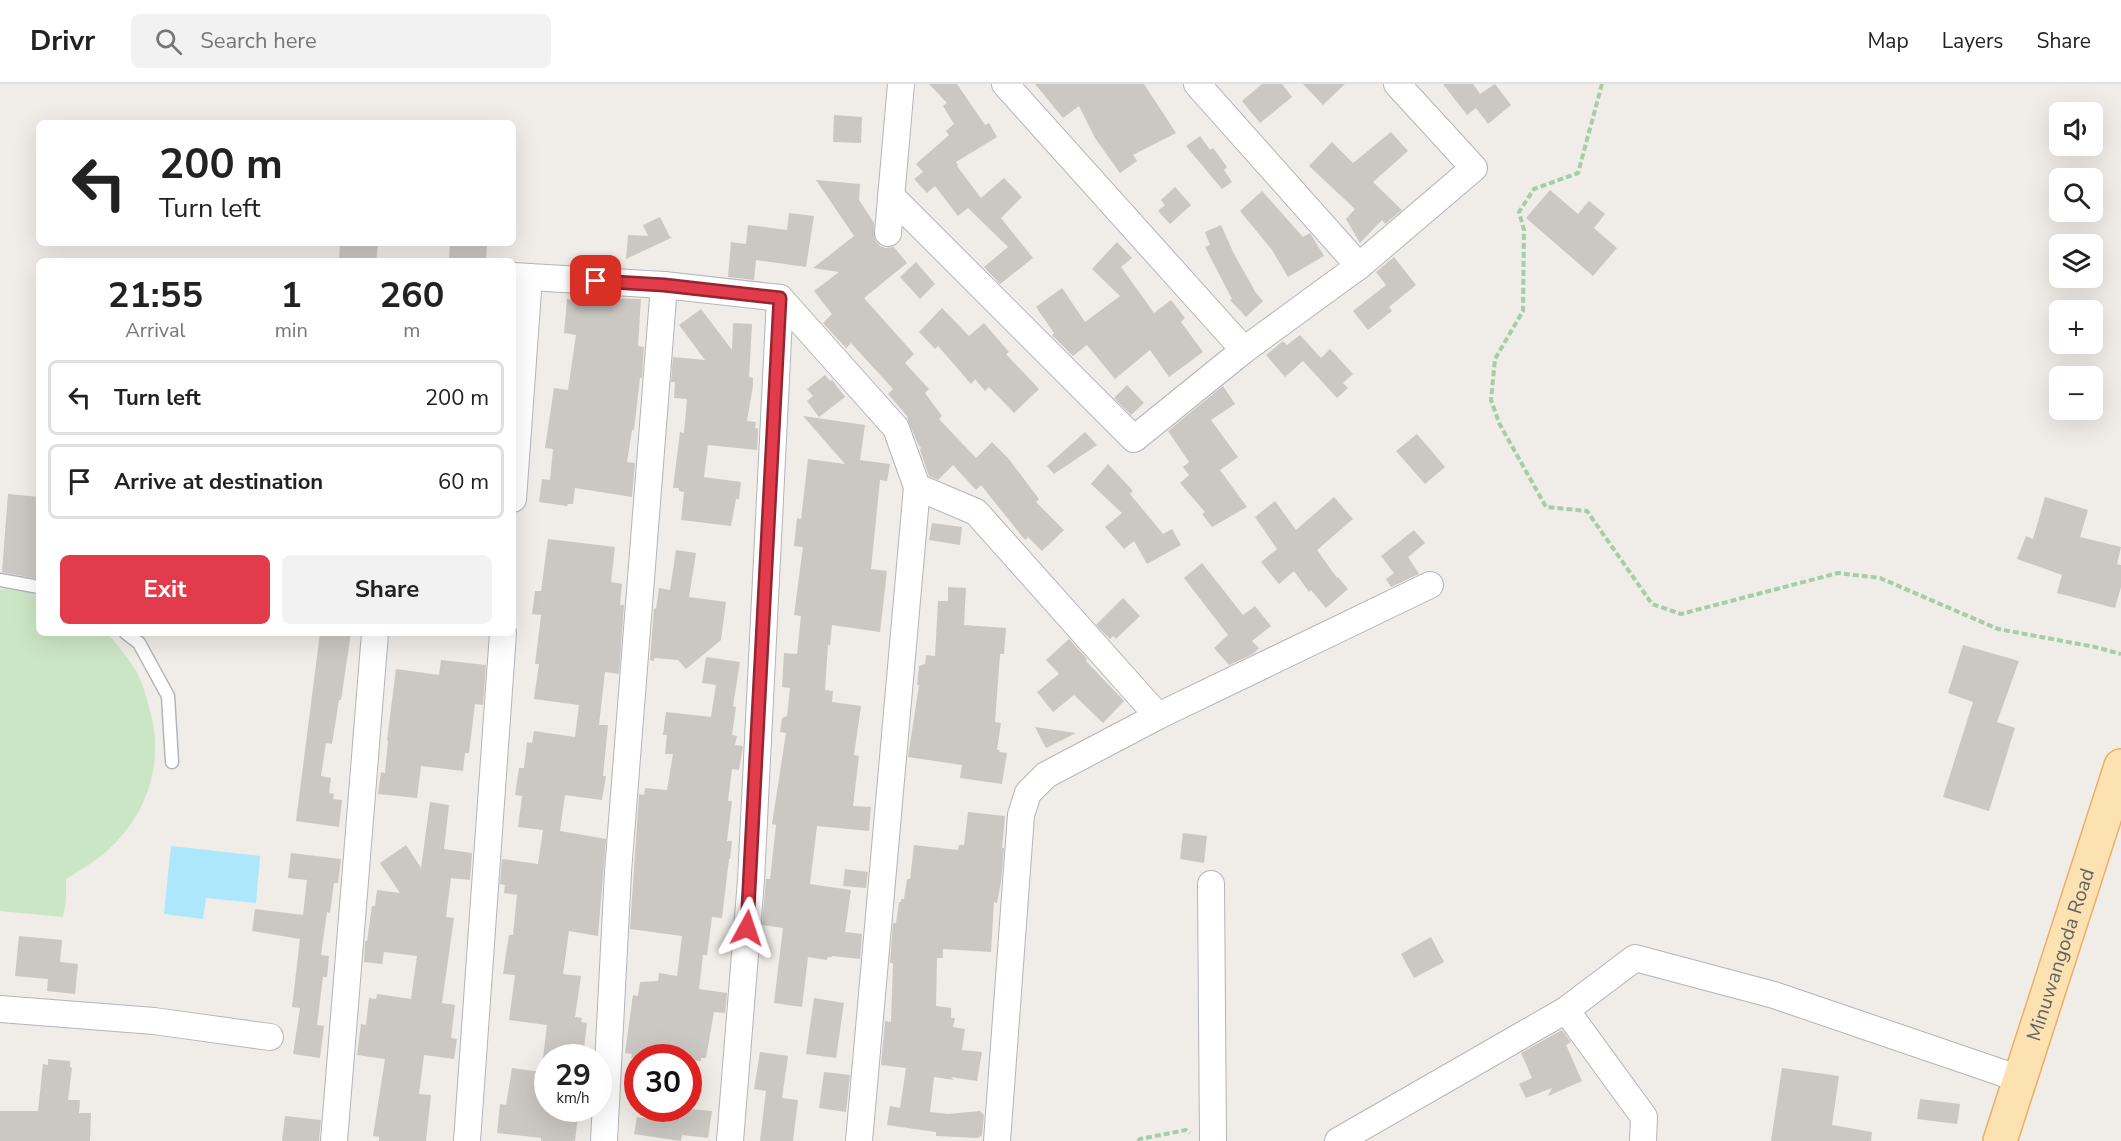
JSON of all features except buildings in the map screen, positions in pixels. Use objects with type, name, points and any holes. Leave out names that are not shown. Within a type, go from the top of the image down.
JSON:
[{"type":"main road","name":"Minuwangoda Road","points":[[2000,1141],[2121,766]]},
{"type":"street","points":[[888,233],[901,84]]},
{"type":"street","points":[[1005,84],[1244,350]]},
{"type":"street","points":[[1197,84],[1359,266]]},
{"type":"street","points":[[891,196],[1134,439],[1244,350],[1359,266],[1474,168],[1397,84]]},
{"type":"street","points":[[516,415],[521,276],[664,285],[780,298],[896,428],[917,487],[860,1141]]},
{"type":"street","points":[[604,1141],[618,872],[664,285]]},
{"type":"street","points":[[730,1141],[751,880],[780,298]]},
{"type":"street","points":[[917,487],[976,512],[1158,716]]},
{"type":"street","points":[[997,1141],[1021,815],[1028,793],[1046,775],[1158,716],[1430,585]]},
{"type":"street","points":[[334,1141],[375,636]]},
{"type":"street","points":[[467,1141],[503,636]]},
{"type":"street","points":[[1203,1138],[1211,884]]},
{"type":"street","points":[[1338,1141],[1566,1010],[1635,958],[1774,995],[2020,1079]]},
{"type":"street","points":[[0,1009],[154,1022],[270,1037]]},
{"type":"street","points":[[1566,1010],[1644,1117],[1643,1141]]},
{"type":"lane","points":[[0,580],[36,586]]},
{"type":"lane","points":[[130,636],[139,643],[168,696],[172,762]]},
{"type":"path","points":[[1602,84],[1578,173],[1534,189],[1519,212],[1524,230],[1523,311],[1496,358],[1491,400],[1546,507],[1587,512],[1652,604],[1681,614],[1838,573],[1880,578],[1998,629],[2121,654]]},
{"type":"path","points":[[1138,1141],[1186,1130],[1203,1138]]},
{"type":"green space","points":[[0,589],[27,591],[36,596],[36,636],[109,636],[139,677],[153,725],[155,743],[151,780],[138,813],[115,843],[86,867],[66,879],[63,917],[0,911]]},
{"type":"water","points":[[171,846],[260,856],[256,903],[206,898],[203,919],[164,914]]},
{"type":"route","points":[[596,281],[664,285],[780,298],[747,928]]}]
